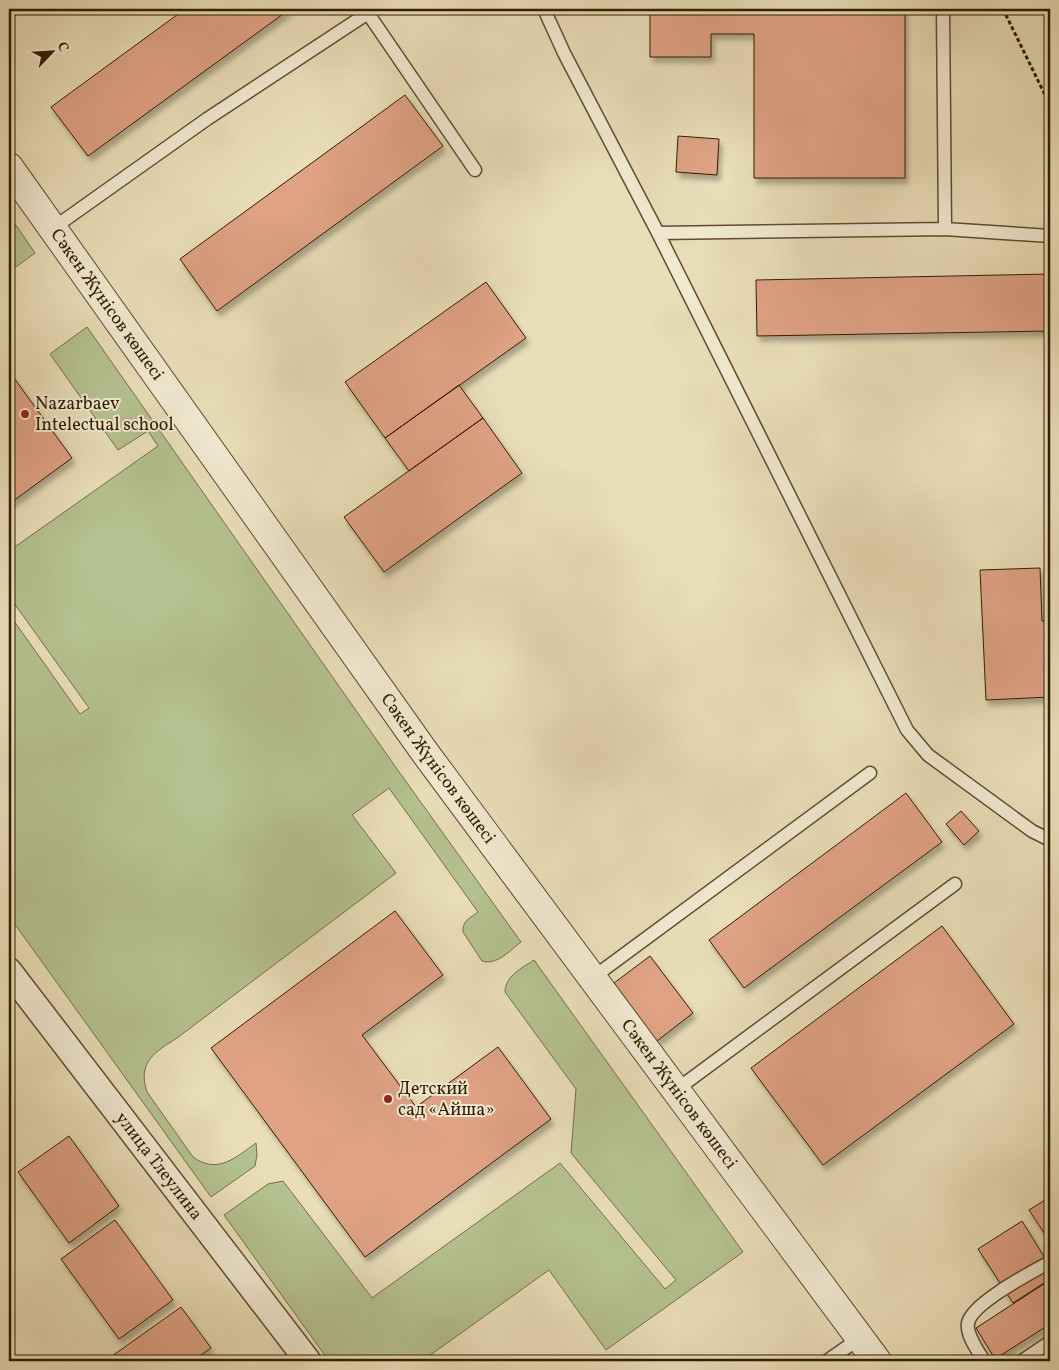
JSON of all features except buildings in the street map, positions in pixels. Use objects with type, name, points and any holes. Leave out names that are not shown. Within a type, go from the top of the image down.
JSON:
[{"type":"street","name":"Сәкен Жүнісов көшесі","points":[[9,167],[426,754],[591,979],[676,1090],[877,1361]]},
{"type":"street","name":"улица Тлеулина","points":[[9,971],[308,1361]]},
{"type":"lane","points":[[544,9],[564,53],[658,233],[907,730],[928,755],[1032,831],[1050,840]]},
{"type":"lane","points":[[943,9],[945,229]]},
{"type":"lane","points":[[52,229],[207,119],[366,11],[475,170]]},
{"type":"lane","points":[[658,233],[945,229],[1050,236]]},
{"type":"lane","points":[[591,979],[870,773]]},
{"type":"lane","points":[[676,1090],[956,884]]},
{"type":"lane","points":[[984,1361],[968,1330],[968,1322],[972,1314],[976,1308],[996,1294],[1050,1262]]},
{"type":"lane","points":[[827,1361],[860,1338]]},
{"type":"lane","points":[[1022,1361],[1050,1342]]},
{"type":"path","points":[[1003,9],[1050,105]]},
{"type":"green space","points":[[9,215],[35,253],[9,272]]},
{"type":"green space","points":[[87,327],[397,769],[521,942],[498,959],[487,962],[482,961],[463,932],[465,922],[478,912],[389,788],[352,815],[396,873],[155,1053],[146,1065],[144,1073],[147,1092],[193,1157],[202,1162],[219,1164],[234,1158],[256,1143],[257,1155],[255,1166],[211,1197],[9,916],[9,614],[80,714],[89,708],[9,596],[9,551],[158,446],[148,431],[118,450],[50,354]]},
{"type":"green space","points":[[534,960],[743,1252],[606,1350],[549,1270],[422,1361],[329,1361],[224,1215],[268,1184],[283,1181],[372,1298],[560,1163],[665,1289],[676,1280],[571,1153],[576,1089],[505,992],[511,977]]},
{"type":"place","name":"Nazarbaev Intelectual school","points":[[25,414]]},
{"type":"place","name":"Детский сад «Айша»","points":[[388,1099]]}]
